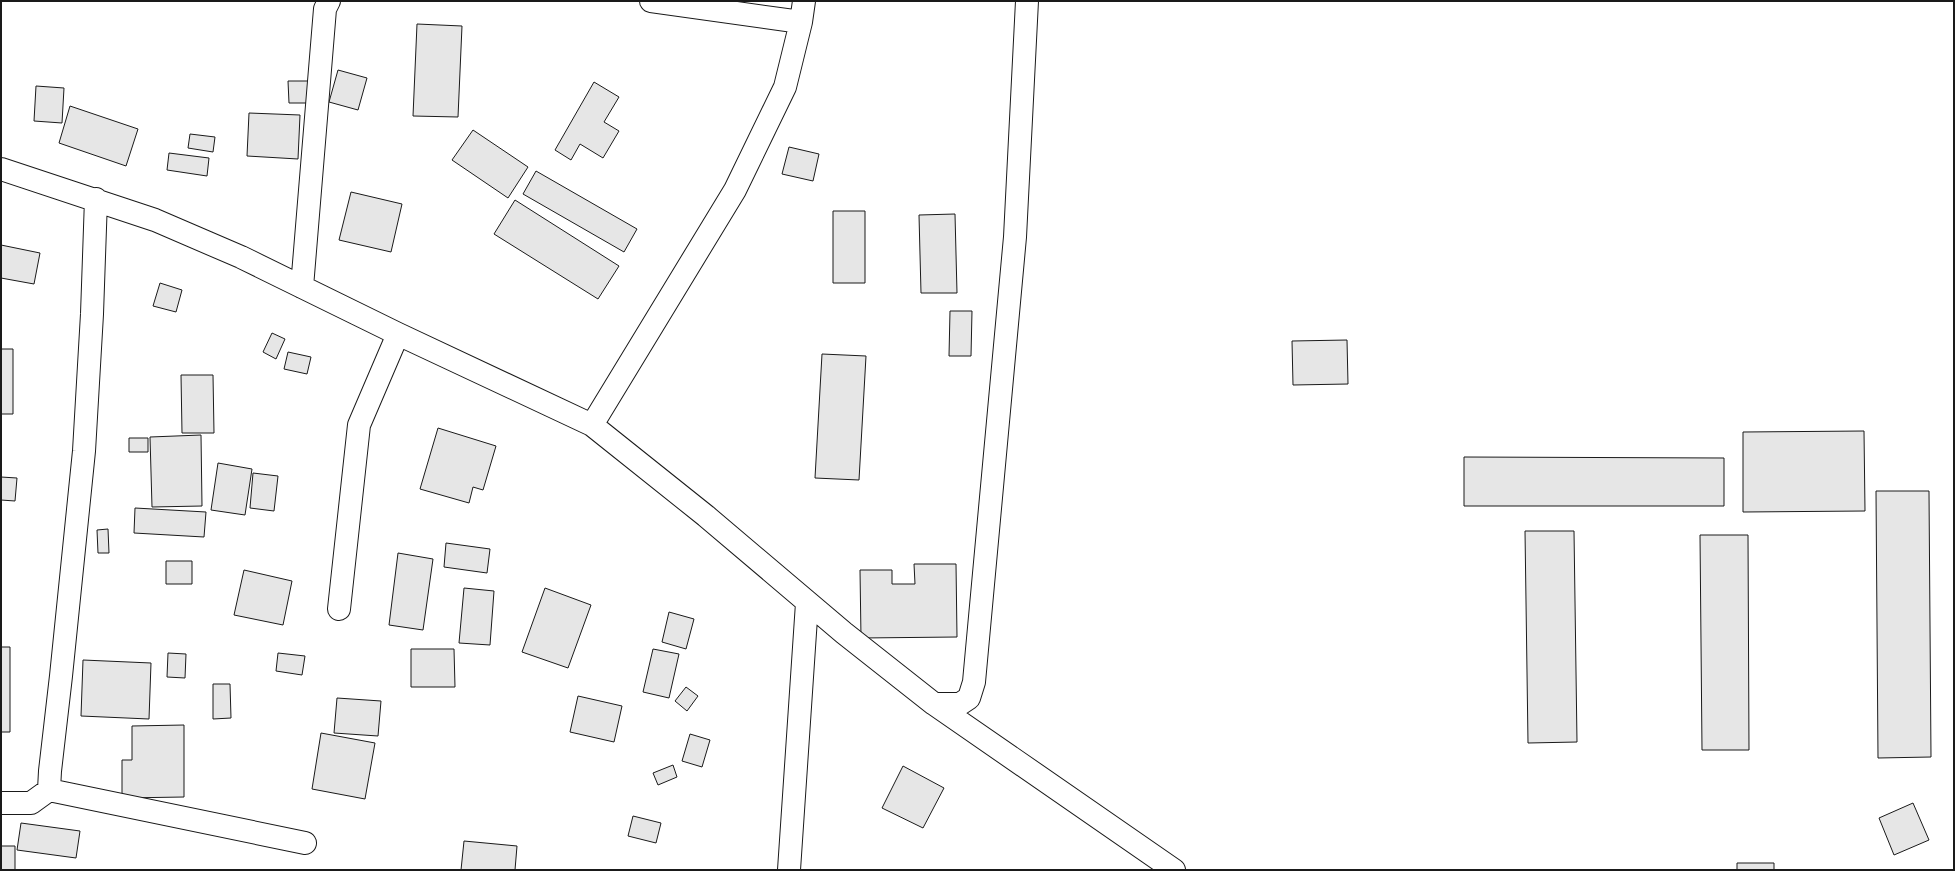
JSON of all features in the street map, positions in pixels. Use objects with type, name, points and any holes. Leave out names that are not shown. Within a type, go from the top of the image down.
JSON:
[{"type":"street","points":[[302,287],[325,9],[329,1]]},
{"type":"street","points":[[592,425],[735,190],[785,87],[803,12],[651,1]]},
{"type":"street","points":[[934,704],[960,704],[968,698],[974,682],[1015,237],[1028,1]]},
{"type":"street","points":[[1,169],[96,199],[162,223],[241,257],[398,334],[592,425],[706,516],[807,603],[934,704],[1174,870]]},
{"type":"street","points":[[49,790],[84,451],[92,314],[96,199]]},
{"type":"street","points":[[339,609],[358,426],[398,334]]},
{"type":"street","points":[[789,870],[807,603]]},
{"type":"street","points":[[1,803],[31,803],[49,790],[305,843]]},
{"type":"building","points":[[417,24],[462,26],[458,117],[413,116]]},
{"type":"building","points":[[338,70],[367,78],[358,110],[329,102]]},
{"type":"building","points":[[288,81],[313,81],[313,103],[289,103]]},
{"type":"building","points":[[594,82],[619,97],[604,122],[619,131],[603,158],[580,144],[571,160],[555,150]]},
{"type":"building","points":[[36,86],[64,88],[62,123],[34,121]]},
{"type":"building","points":[[70,106],[138,129],[126,166],[59,143]]},
{"type":"building","points":[[249,113],[300,115],[298,159],[247,156]]},
{"type":"building","points":[[473,130],[528,167],[508,198],[452,160]]},
{"type":"building","points":[[190,134],[215,137],[213,152],[188,148]]},
{"type":"building","points":[[789,147],[819,154],[813,181],[782,174]]},
{"type":"building","points":[[169,153],[209,158],[207,176],[167,170]]},
{"type":"building","points":[[536,171],[637,229],[624,252],[523,194]]},
{"type":"building","points":[[351,192],[402,204],[391,252],[339,240]]},
{"type":"building","points":[[515,200],[619,266],[598,299],[494,234]]},
{"type":"building","points":[[833,211],[865,211],[865,283],[833,283]]},
{"type":"building","points":[[955,214],[957,293],[921,293],[919,215]]},
{"type":"building","points":[[1,245],[40,253],[34,284],[1,278]]},
{"type":"building","points":[[160,283],[182,290],[176,312],[153,306]]},
{"type":"building","points":[[950,311],[972,311],[971,356],[949,356]]},
{"type":"building","points":[[272,333],[285,339],[276,359],[263,352]]},
{"type":"building","points":[[1347,340],[1348,384],[1293,385],[1292,341]]},
{"type":"building","points":[[1,349],[13,349],[13,414],[1,414]]},
{"type":"building","points":[[288,352],[311,357],[307,374],[284,369]]},
{"type":"building","points":[[822,354],[866,356],[859,480],[815,478]]},
{"type":"building","points":[[181,375],[213,375],[214,433],[182,433]]},
{"type":"building","points":[[438,428],[496,446],[483,490],[473,487],[469,503],[420,489]]},
{"type":"building","points":[[1864,431],[1865,511],[1743,512],[1743,432]]},
{"type":"building","points":[[201,435],[202,506],[152,507],[150,437]]},
{"type":"building","points":[[129,438],[148,438],[148,452],[129,452]]},
{"type":"building","points":[[1464,457],[1724,458],[1724,506],[1464,506]]},
{"type":"building","points":[[218,463],[252,469],[245,515],[211,510]]},
{"type":"building","points":[[253,473],[278,476],[274,511],[250,508]]},
{"type":"building","points":[[1,477],[17,478],[15,501],[1,500]]},
{"type":"building","points":[[1876,491],[1929,491],[1931,757],[1878,758]]},
{"type":"building","points":[[135,508],[206,512],[204,537],[134,533]]},
{"type":"building","points":[[108,529],[109,553],[98,553],[97,530]]},
{"type":"building","points":[[1525,531],[1574,531],[1577,742],[1528,743]]},
{"type":"building","points":[[1700,535],[1748,535],[1749,750],[1702,750]]},
{"type":"building","points":[[446,543],[490,549],[487,573],[444,567]]},
{"type":"building","points":[[398,553],[433,559],[423,630],[389,625]]},
{"type":"building","points":[[166,561],[192,561],[192,584],[166,584]]},
{"type":"building","points":[[914,564],[956,564],[957,637],[861,638],[860,570],[892,570],[892,584],[915,584]]},
{"type":"building","points":[[244,570],[292,581],[283,625],[234,615]]},
{"type":"building","points":[[464,588],[494,591],[490,645],[459,643]]},
{"type":"building","points":[[545,588],[591,605],[568,668],[522,652]]},
{"type":"building","points":[[669,612],[694,619],[686,649],[662,642]]},
{"type":"building","points":[[1,647],[10,647],[10,732],[1,732]]},
{"type":"building","points":[[411,649],[454,649],[455,687],[411,687]]},
{"type":"building","points":[[653,649],[679,654],[669,698],[643,692]]},
{"type":"building","points":[[168,653],[186,654],[185,678],[167,677]]},
{"type":"building","points":[[278,653],[305,656],[302,675],[276,671]]},
{"type":"building","points":[[83,660],[151,663],[149,719],[81,716]]},
{"type":"building","points":[[213,684],[230,684],[231,718],[213,719]]},
{"type":"building","points":[[686,687],[698,696],[687,711],[675,701]]},
{"type":"building","points":[[578,696],[622,706],[614,742],[570,732]]},
{"type":"building","points":[[337,698],[381,701],[378,736],[334,733]]},
{"type":"building","points":[[184,725],[184,797],[122,798],[122,760],[132,760],[132,726]]},
{"type":"building","points":[[321,733],[375,743],[365,799],[312,789]]},
{"type":"building","points":[[690,734],[710,740],[702,767],[682,761]]},
{"type":"building","points":[[673,765],[677,777],[658,785],[653,773]]},
{"type":"building","points":[[903,766],[944,788],[923,828],[882,808]]},
{"type":"building","points":[[1913,803],[1929,840],[1894,855],[1879,818]]},
{"type":"building","points":[[633,816],[661,823],[656,843],[628,836]]},
{"type":"building","points":[[21,823],[80,831],[76,858],[17,850]]},
{"type":"building","points":[[464,841],[517,846],[515,870],[461,870]]},
{"type":"building","points":[[1,846],[15,846],[15,870],[1,870]]},
{"type":"building","points":[[1737,863],[1774,863],[1774,870],[1737,870]]}]
